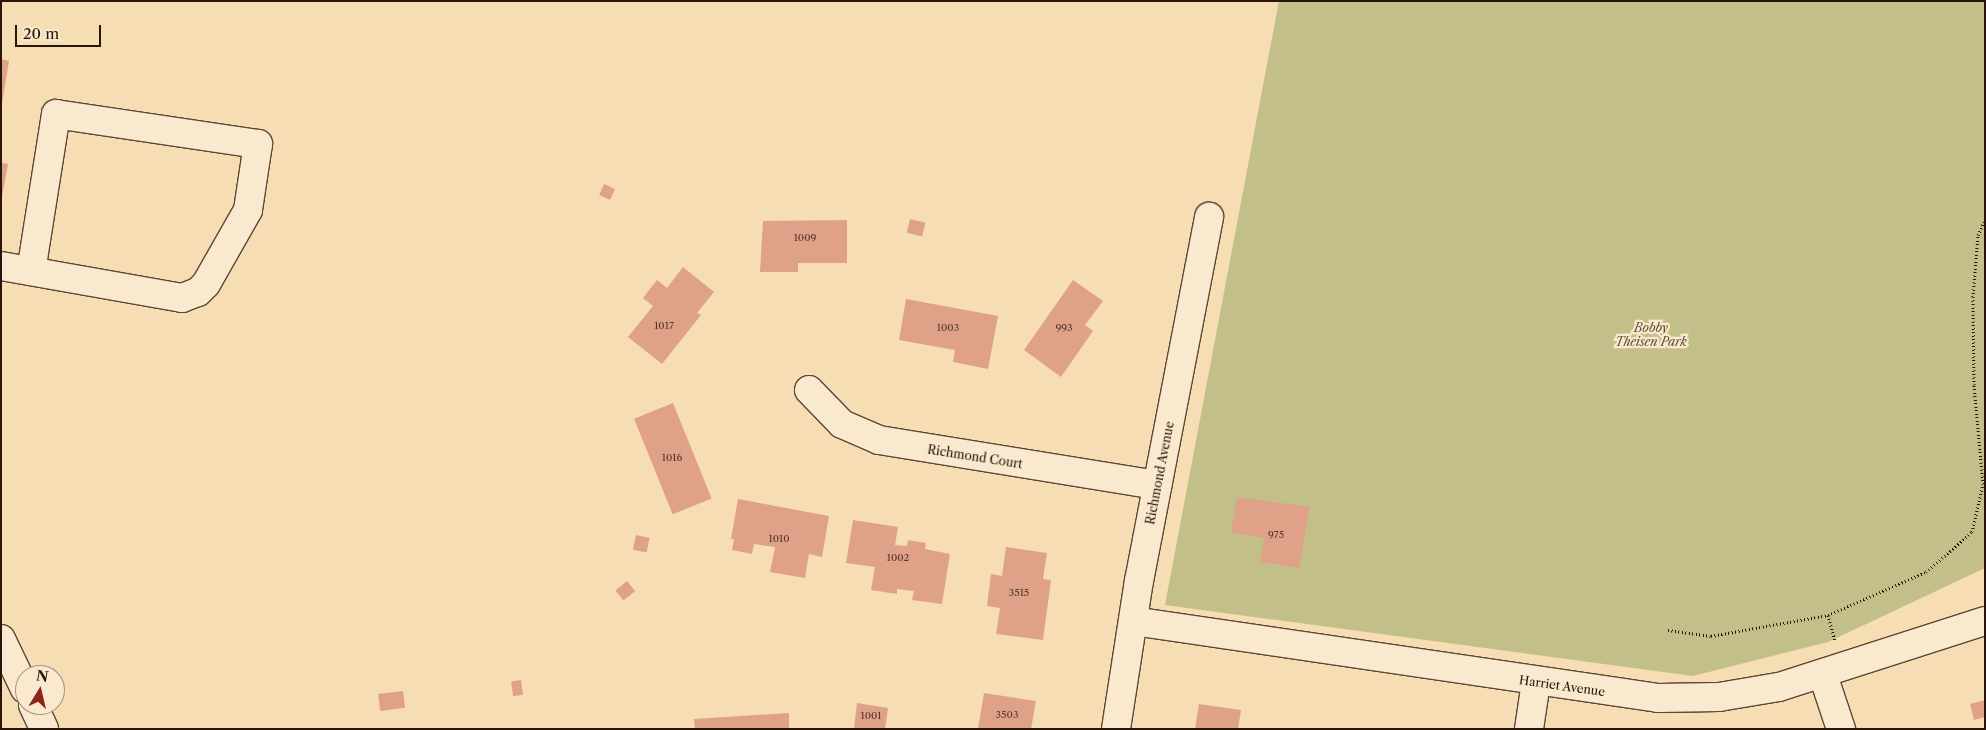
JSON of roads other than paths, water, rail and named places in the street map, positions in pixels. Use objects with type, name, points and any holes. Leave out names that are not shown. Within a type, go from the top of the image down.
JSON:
[{"type":"street","points":[[1,266],[182,298],[198,292],[206,284],[248,210],[258,144],[56,114],[31,271]]},
{"type":"street","name":"Richmond Avenue","points":[[1116,729],[1157,485],[1209,217]]},
{"type":"street","name":"Richmond Court","points":[[809,390],[842,424],[879,440],[1157,485]]},
{"type":"street","name":"Harriet Avenue","points":[[1133,621],[1536,682],[1658,698],[1702,697],[1779,687],[1823,675],[1985,621]]},
{"type":"street","points":[[1,639],[15,668]]},
{"type":"street","points":[[1823,675],[1841,729]]},
{"type":"street","points":[[1529,729],[1536,682]]},
{"type":"street","points":[[38,715],[44,729]]},
{"type":"park label","name":"Bobby Theisen Park","points":[[1651,335]]}]
